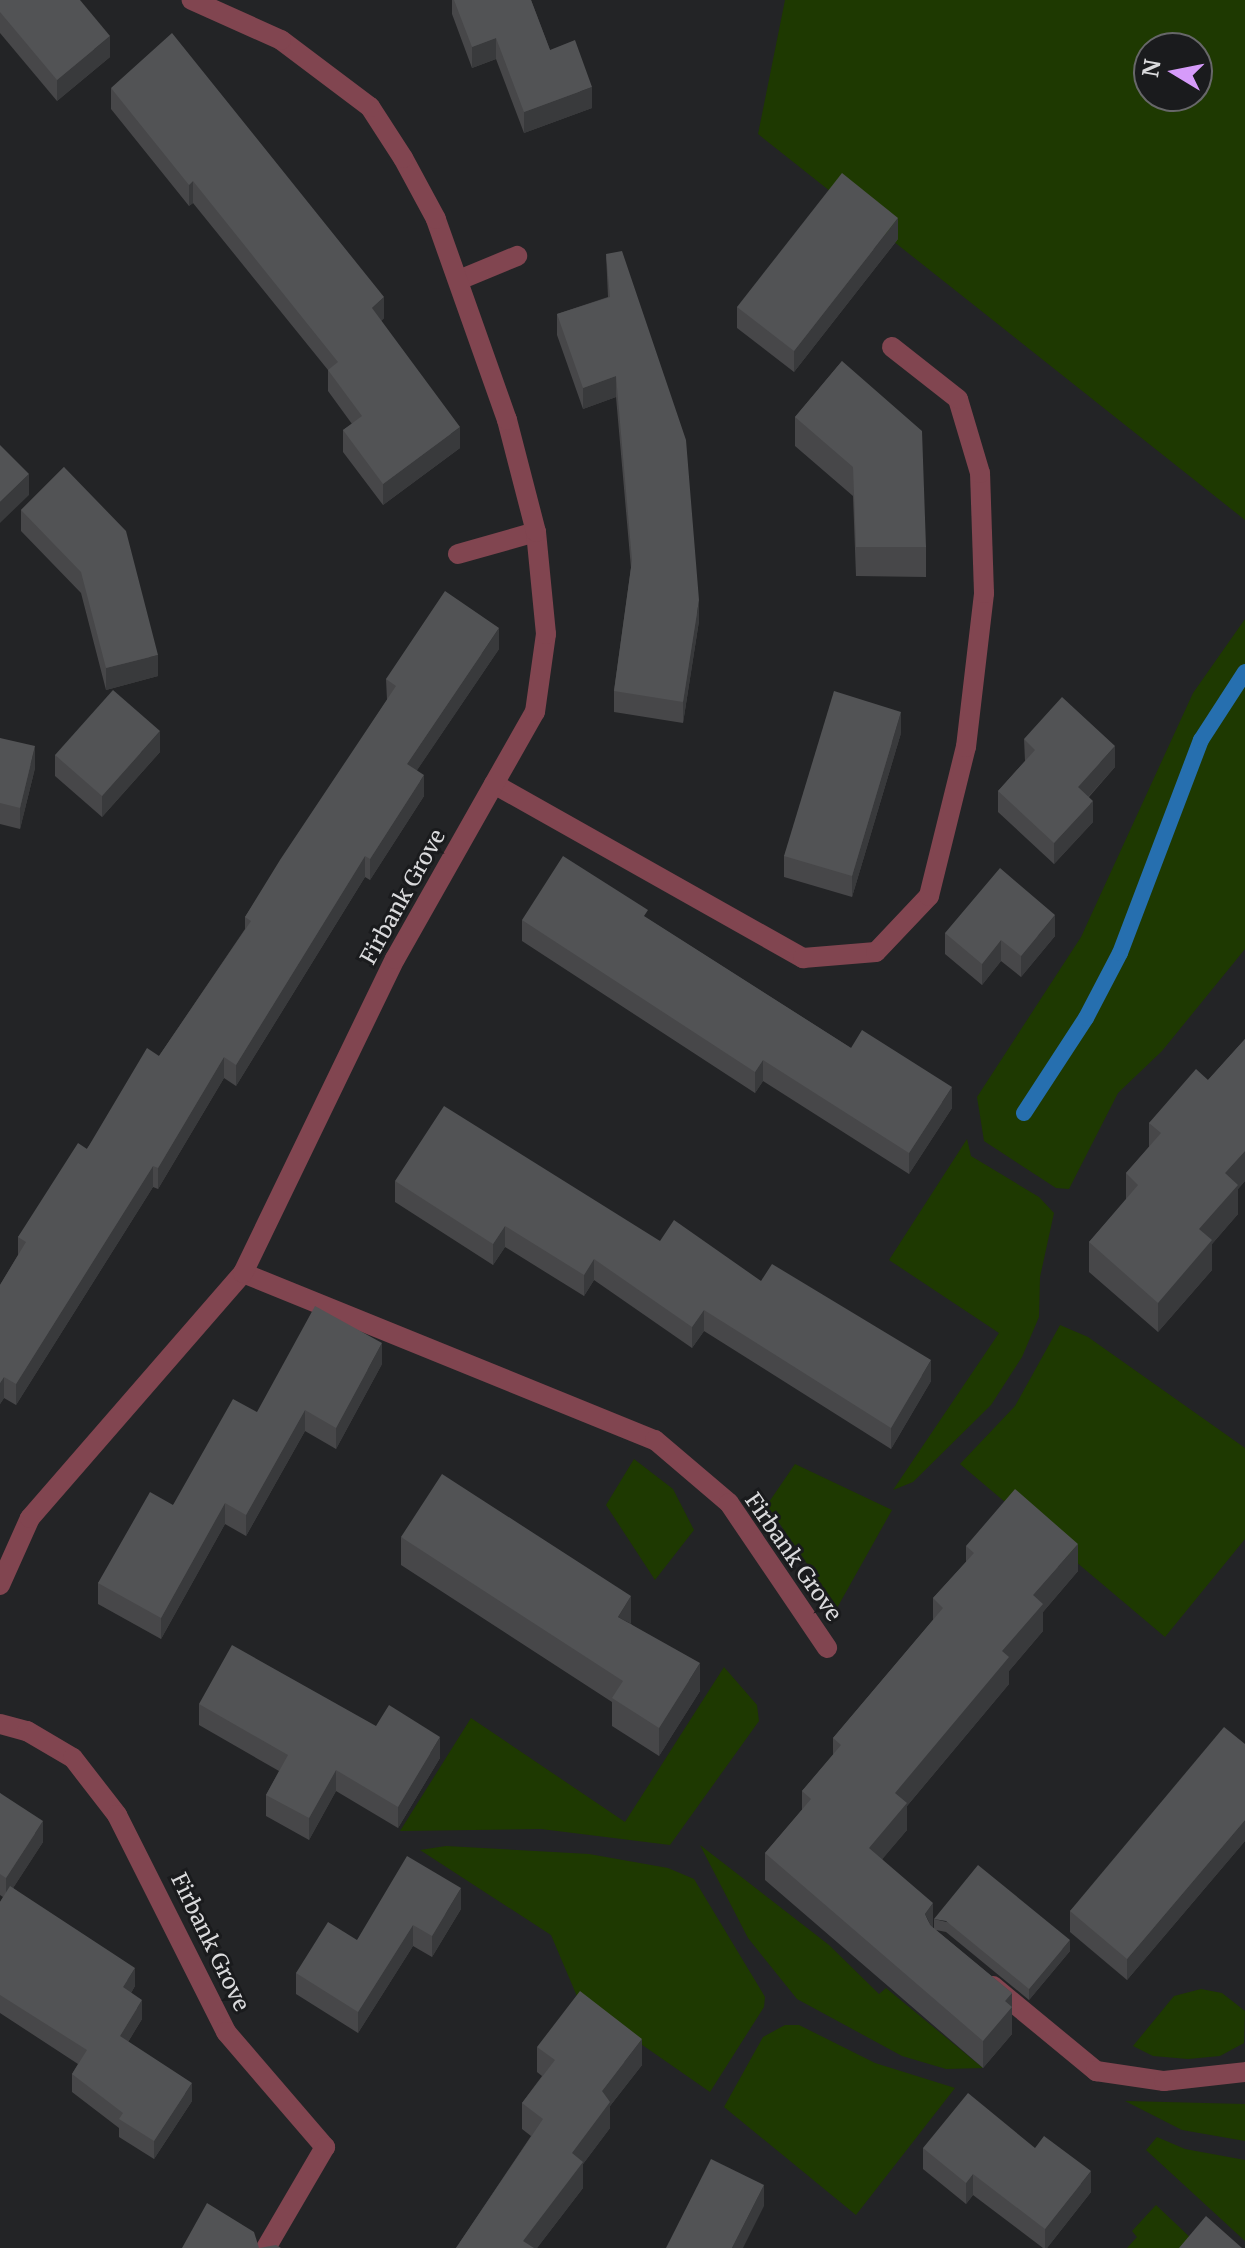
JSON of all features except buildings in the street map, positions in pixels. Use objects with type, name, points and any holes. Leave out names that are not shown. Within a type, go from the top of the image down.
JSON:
[{"type":"street","name":"Firbank Grove","points":[[0,1585],[30,1518],[243,1273],[395,959],[535,712],[546,634],[536,532],[484,354],[436,219],[370,107],[281,40],[192,0]]},
{"type":"street","points":[[459,280],[517,256]]},
{"type":"street","points":[[494,784],[803,958],[876,952],[929,896],[966,747],[984,593],[980,473],[958,399],[892,347]]},
{"type":"street","points":[[458,554],[536,532]]},
{"type":"street","name":"Firbank Grove","points":[[243,1273],[655,1440],[729,1503],[827,1648]]},
{"type":"street","name":"Firbank Grove","points":[[0,1724],[27,1731],[73,1758],[91,1781],[117,1815],[170,1911],[226,2032],[325,2147],[266,2248]]},
{"type":"street","points":[[971,1968],[1096,2071],[1164,2081],[1245,2072]]},
{"type":"green space","points":[[785,0],[1245,0],[1245,520],[758,134]]},
{"type":"green space","points":[[1245,619],[1245,949],[1162,1051],[1118,1093],[1069,1189],[1056,1188],[984,1141],[977,1097],[1081,937],[1193,693]]},
{"type":"green space","points":[[967,1139],[971,1156],[1039,1197],[1054,1213],[1040,1277],[1039,1317],[1022,1357],[991,1405],[913,1482],[893,1490],[999,1333],[889,1260]]},
{"type":"green space","points":[[1060,1325],[1088,1337],[1245,1448],[1245,1539],[1165,1637],[960,1464],[1015,1406]]},
{"type":"green space","points":[[634,1459],[673,1489],[694,1530],[655,1580],[606,1505]]},
{"type":"green space","points":[[795,1464],[892,1510],[837,1608],[767,1505]]},
{"type":"green space","points":[[724,1667],[757,1705],[759,1721],[670,1845],[541,1829],[400,1831],[471,1718],[625,1822]]},
{"type":"green space","points":[[700,1845],[829,1945],[879,1994],[886,1988],[983,2068],[946,2069],[902,2056],[797,1999],[748,1938]]},
{"type":"green space","points":[[446,1846],[589,1854],[668,1868],[694,1879],[765,1997],[764,2007],[710,2092],[579,2001],[551,1935],[420,1850]]},
{"type":"green space","points":[[1201,1989],[1222,1993],[1245,2011],[1244,2043],[1220,2056],[1188,2059],[1153,2056],[1133,2046],[1174,1996]]},
{"type":"green space","points":[[785,2025],[799,2025],[875,2063],[955,2088],[856,2215],[724,2107],[763,2037]]},
{"type":"green space","points":[[1125,2101],[1245,2104],[1245,2141],[1182,2130]]},
{"type":"green space","points":[[1157,2137],[1185,2149],[1245,2160],[1245,2241],[1146,2150]]},
{"type":"green space","points":[[1156,2205],[1195,2242],[1189,2248],[1127,2248],[1137,2237],[1132,2231]]},
{"type":"waterway","points":[[1024,1113],[1086,1018],[1120,953],[1201,740],[1245,672]]}]
